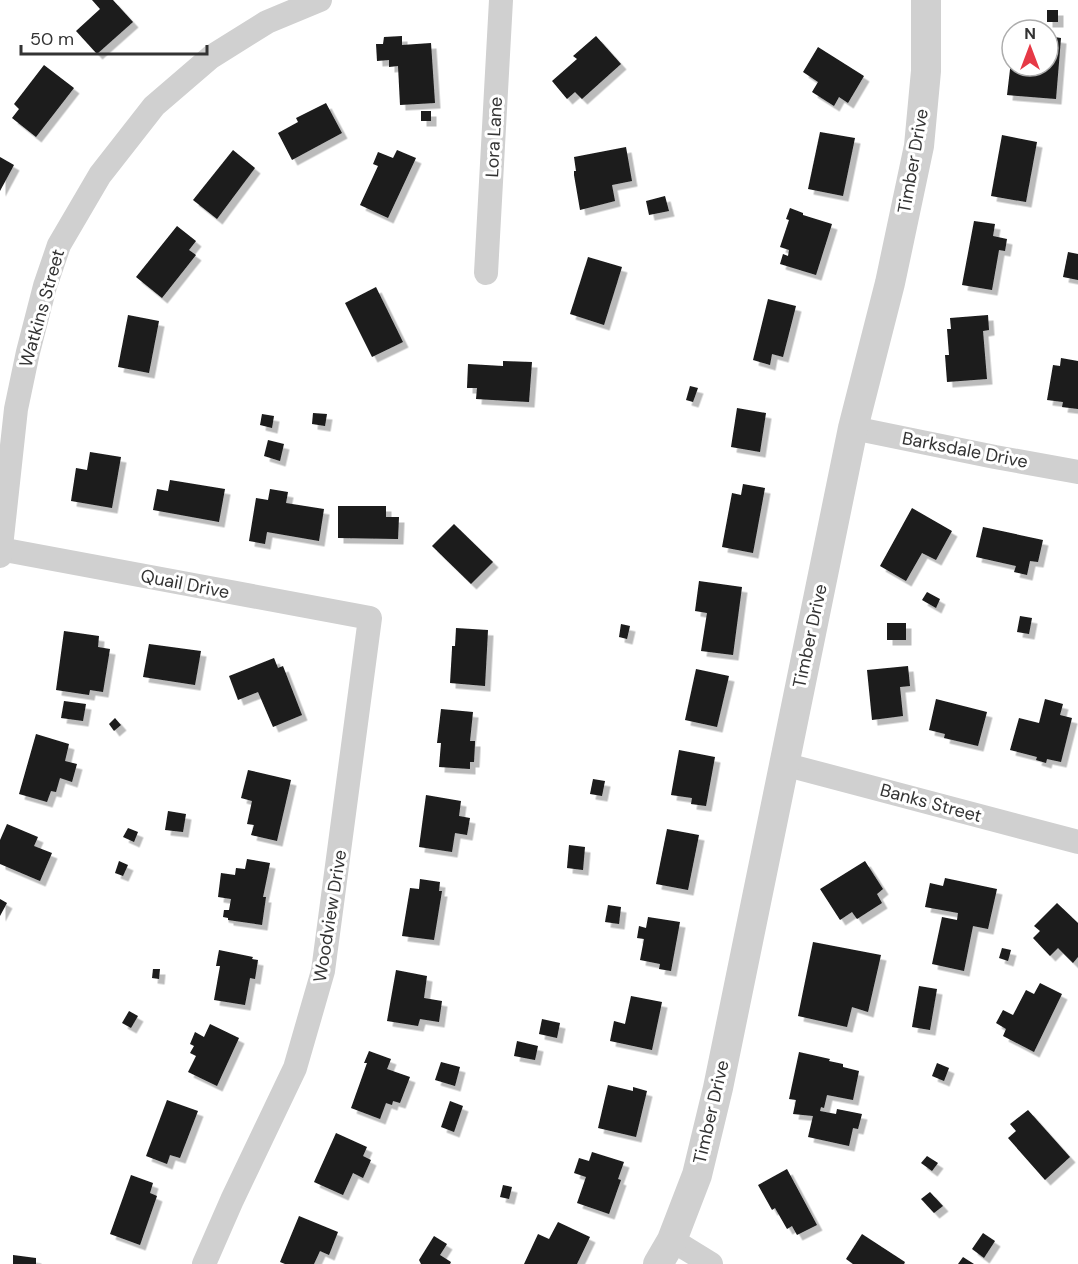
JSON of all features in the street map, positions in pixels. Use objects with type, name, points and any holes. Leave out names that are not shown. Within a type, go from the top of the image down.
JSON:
[{"type":"street","name":"Watkins Street","points":[[0,552],[16,409],[45,286],[59,245],[94,185],[154,106],[212,57],[267,22],[320,0]]},
{"type":"street","name":"Lora Lane","points":[[486,273],[501,0]]},
{"type":"street","name":"Timber Drive","points":[[665,1252],[697,1175],[718,1089],[853,428],[890,283],[919,146],[927,71],[926,0]]},
{"type":"street","name":"Barksdale Drive","points":[[853,428],[1078,472]]},
{"type":"street","name":"Quail Drive","points":[[0,552],[370,618]]},
{"type":"street","name":"Woodview Drive","points":[[204,1264],[232,1200],[296,1068],[323,971],[370,618]]},
{"type":"street","name":"Banks Street","points":[[783,764],[1078,842]]},
{"type":"street","points":[[665,1252],[711,1264]]},
{"type":"building","points":[[92,0],[113,0],[133,22],[97,54],[76,31],[100,9]]},
{"type":"building","points":[[1047,10],[1058,10],[1058,18],[1047,18]]},
{"type":"building","points":[[402,36],[402,45],[431,43],[435,103],[400,105],[398,66],[389,67],[389,60],[377,61],[376,44],[383,44],[384,37]]},
{"type":"building","points":[[596,36],[621,64],[582,99],[575,92],[567,99],[552,81],[577,59],[573,56]]},
{"type":"building","points":[[818,47],[864,76],[848,103],[839,97],[834,106],[812,92],[818,82],[803,72]]},
{"type":"building","points":[[44,65],[74,88],[36,137],[12,118],[19,109],[14,104]]},
{"type":"building","points":[[1009,78],[1058,78],[1056,99],[1007,95]]},
{"type":"building","points":[[326,103],[342,133],[292,160],[278,133],[298,122],[296,118]]},
{"type":"building","points":[[421,111],[431,111],[431,121],[421,121]]},
{"type":"building","points":[[820,132],[855,138],[843,196],[808,189]]},
{"type":"building","points":[[1002,135],[1037,142],[1026,202],[991,196]]},
{"type":"building","points":[[626,147],[632,181],[612,185],[615,201],[580,210],[574,175],[576,171],[574,157]]},
{"type":"building","points":[[233,150],[255,168],[217,219],[193,200]]},
{"type":"building","points":[[397,150],[416,158],[388,218],[360,205],[378,166],[373,164],[378,152],[393,158]]},
{"type":"building","points":[[0,157],[14,165],[0,191]]},
{"type":"building","points":[[665,196],[669,211],[649,215],[646,201]]},
{"type":"building","points":[[790,208],[803,215],[832,224],[816,275],[780,264],[783,254],[788,256],[789,250],[780,247],[789,220],[786,219]]},
{"type":"building","points":[[974,221],[995,224],[993,236],[1007,239],[1005,251],[999,250],[992,290],[962,285]]},
{"type":"building","points":[[177,226],[196,241],[189,250],[196,255],[162,298],[136,277]]},
{"type":"building","points":[[1068,252],[1078,254],[1078,280],[1063,277]]},
{"type":"building","points":[[588,257],[622,267],[604,325],[570,314]]},
{"type":"building","points":[[376,287],[403,342],[372,357],[345,303]]},
{"type":"building","points":[[768,299],[796,306],[783,357],[772,354],[770,365],[753,360]]},
{"type":"building","points":[[128,315],[159,321],[149,373],[118,367]]},
{"type":"building","points":[[988,315],[989,330],[983,331],[987,379],[947,382],[945,355],[949,355],[947,329],[951,329],[950,318]]},
{"type":"building","points":[[1061,358],[1078,361],[1078,409],[1062,407],[1063,402],[1047,400],[1053,365],[1060,366]]},
{"type":"building","points":[[503,361],[532,362],[529,402],[476,399],[477,388],[467,388],[468,364],[503,366]]},
{"type":"building","points":[[690,386],[698,388],[693,402],[686,400]]},
{"type":"building","points":[[737,408],[766,413],[760,452],[731,447]]},
{"type":"building","points":[[313,413],[327,414],[325,426],[312,424]]},
{"type":"building","points":[[262,414],[274,416],[272,428],[260,425]]},
{"type":"building","points":[[268,440],[284,444],[280,461],[264,456]]},
{"type":"building","points":[[90,452],[121,457],[112,508],[71,501],[76,468],[87,470]]},
{"type":"building","points":[[170,480],[225,489],[219,522],[153,510],[157,489],[168,491]]},
{"type":"building","points":[[743,484],[765,488],[753,553],[722,547],[732,493],[741,495]]},
{"type":"building","points":[[270,489],[288,492],[286,503],[324,509],[319,541],[267,532],[265,544],[249,541],[256,498],[268,500]]},
{"type":"building","points":[[338,506],[386,506],[386,517],[399,517],[398,539],[338,538]]},
{"type":"building","points":[[912,508],[952,531],[936,560],[922,553],[906,581],[880,566]]},
{"type":"building","points":[[454,524],[493,562],[471,584],[432,546]]},
{"type":"building","points":[[983,527],[1043,540],[1038,562],[1030,561],[1027,575],[1014,572],[1016,566],[976,557]]},
{"type":"building","points":[[699,581],[742,587],[733,655],[701,651],[707,613],[695,611]]},
{"type":"building","points":[[927,592],[940,599],[936,608],[922,600]]},
{"type":"building","points":[[1020,616],[1032,618],[1029,634],[1017,632]]},
{"type":"building","points":[[887,623],[906,623],[906,640],[887,640]]},
{"type":"building","points":[[621,624],[630,626],[627,639],[619,637]]},
{"type":"building","points":[[456,628],[488,630],[485,686],[450,683],[452,646],[455,646]]},
{"type":"building","points":[[64,631],[99,636],[98,647],[110,649],[103,692],[90,690],[89,695],[56,690]]},
{"type":"building","points":[[149,644],[201,651],[195,685],[143,677]]},
{"type":"building","points":[[274,658],[278,668],[283,666],[302,715],[273,727],[258,692],[238,700],[229,676]]},
{"type":"building","points":[[908,666],[910,686],[900,687],[903,716],[872,720],[867,670]]},
{"type":"building","points":[[696,669],[729,676],[717,727],[685,720]]},
{"type":"building","points":[[936,699],[987,712],[978,746],[944,738],[945,734],[929,730]]},
{"type":"building","points":[[1045,699],[1063,704],[1060,715],[1072,718],[1061,762],[1047,759],[1046,763],[1036,760],[1037,757],[1010,750],[1019,718],[1039,723]]},
{"type":"building","points":[[64,701],[86,704],[83,721],[61,718]]},
{"type":"building","points":[[441,709],[473,712],[470,741],[475,741],[474,762],[470,762],[470,769],[439,767],[441,743],[437,743]]},
{"type":"building","points":[[115,718],[121,725],[114,731],[109,724]]},
{"type":"building","points":[[36,734],[69,744],[65,761],[77,764],[72,782],[60,778],[56,792],[51,791],[47,802],[19,794]]},
{"type":"building","points":[[679,750],[715,757],[706,806],[691,804],[692,798],[671,795]]},
{"type":"building","points":[[248,770],[291,780],[277,841],[251,835],[254,825],[247,824],[252,801],[241,798]]},
{"type":"building","points":[[593,779],[605,781],[602,796],[590,794]]},
{"type":"building","points":[[426,795],[461,801],[459,816],[470,818],[467,835],[455,833],[452,852],[419,847]]},
{"type":"building","points":[[168,811],[186,814],[183,832],[165,830]]},
{"type":"building","points":[[7,824],[38,837],[34,846],[52,853],[40,881],[0,864],[0,840]]},
{"type":"building","points":[[128,828],[138,832],[134,842],[123,837]]},
{"type":"building","points":[[667,829],[699,835],[688,890],[656,884]]},
{"type":"building","points":[[569,845],[585,847],[583,870],[567,868]]},
{"type":"building","points":[[247,859],[270,863],[263,897],[266,897],[262,925],[228,920],[223,917],[224,910],[229,910],[231,899],[218,897],[221,873],[235,875],[236,868],[245,869]]},
{"type":"building","points":[[119,861],[128,865],[123,876],[115,873]]},
{"type":"building","points":[[865,861],[883,889],[877,894],[882,903],[857,919],[852,912],[840,920],[820,889]]},
{"type":"building","points":[[945,878],[997,889],[988,929],[973,926],[964,971],[932,964],[942,917],[957,920],[958,913],[925,907],[930,883],[943,886]]},
{"type":"building","points":[[420,879],[440,882],[439,891],[442,891],[434,940],[402,936],[410,888],[419,889]]},
{"type":"building","points":[[0,899],[7,903],[0,916]]},
{"type":"building","points":[[1057,903],[1078,923],[1078,957],[1073,963],[1058,948],[1050,956],[1033,938],[1040,931],[1034,926]]},
{"type":"building","points":[[608,905],[621,907],[619,924],[605,922]]},
{"type":"building","points":[[648,917],[680,922],[671,971],[659,969],[660,964],[640,960],[644,939],[637,938],[639,926],[646,928]]},
{"type":"building","points":[[813,942],[881,955],[868,1012],[852,1007],[847,1027],[798,1016]]},
{"type":"building","points":[[1002,948],[1011,950],[1008,961],[999,958]]},
{"type":"building","points":[[219,950],[258,960],[255,979],[250,978],[245,1005],[214,1000],[220,966],[216,966]]},
{"type":"building","points":[[153,969],[160,969],[159,979],[152,978]]},
{"type":"building","points":[[396,970],[427,976],[424,998],[442,1001],[439,1022],[420,1019],[418,1026],[387,1021]]},
{"type":"building","points":[[1040,983],[1062,994],[1034,1052],[1003,1036],[1006,1029],[996,1023],[1003,1010],[1013,1015],[1026,990],[1034,994]]},
{"type":"building","points":[[919,986],[937,989],[930,1030],[912,1027]]},
{"type":"building","points":[[631,996],[662,1002],[652,1050],[610,1041],[614,1021],[625,1024]]},
{"type":"building","points":[[129,1011],[138,1016],[131,1028],[122,1023]]},
{"type":"building","points":[[542,1019],[560,1023],[557,1038],[539,1034]]},
{"type":"building","points":[[210,1024],[239,1038],[217,1086],[188,1072],[196,1056],[190,1053],[194,1046],[190,1044],[195,1032],[204,1037]]},
{"type":"building","points":[[517,1041],[538,1046],[535,1060],[514,1056]]},
{"type":"building","points":[[369,1051],[391,1059],[387,1069],[410,1077],[400,1103],[393,1101],[392,1105],[386,1103],[380,1119],[351,1108]]},
{"type":"building","points":[[799,1052],[830,1059],[829,1061],[843,1064],[843,1067],[859,1071],[853,1100],[827,1095],[824,1108],[821,1107],[820,1111],[836,1114],[837,1109],[862,1114],[858,1129],[853,1128],[849,1146],[808,1137],[813,1116],[793,1114],[796,1100],[789,1099]]},
{"type":"building","points":[[441,1062],[460,1067],[455,1086],[435,1080]]},
{"type":"building","points":[[937,1063],[949,1068],[944,1081],[932,1076]]},
{"type":"building","points":[[608,1085],[633,1091],[633,1087],[647,1091],[636,1137],[598,1128]]},
{"type":"building","points":[[167,1100],[198,1111],[180,1158],[170,1155],[167,1164],[146,1156]]},
{"type":"building","points":[[450,1101],[463,1106],[454,1132],[441,1127]]},
{"type":"building","points":[[1028,1110],[1070,1157],[1045,1180],[1008,1138],[1016,1131],[1010,1124]]},
{"type":"building","points":[[336,1133],[367,1147],[363,1156],[371,1160],[363,1178],[353,1173],[343,1195],[314,1182]]},
{"type":"building","points":[[592,1152],[624,1162],[618,1179],[621,1180],[609,1214],[577,1203],[586,1177],[574,1173],[579,1158],[589,1161]]},
{"type":"building","points":[[927,1156],[938,1163],[932,1171],[921,1163]]},
{"type":"building","points":[[787,1169],[817,1225],[797,1235],[792,1226],[787,1229],[775,1208],[772,1210],[758,1185]]},
{"type":"building","points":[[131,1175],[153,1183],[150,1193],[157,1196],[140,1245],[110,1234]]},
{"type":"building","points":[[503,1185],[512,1187],[509,1199],[500,1197]]},
{"type":"building","points":[[930,1192],[943,1206],[934,1213],[921,1199]]},
{"type":"building","points":[[299,1216],[338,1232],[329,1255],[320,1251],[314,1264],[280,1262]]},
{"type":"building","points":[[558,1222],[590,1237],[577,1264],[524,1264],[538,1234],[549,1239]]},
{"type":"building","points":[[983,1233],[995,1241],[984,1258],[972,1249]]},
{"type":"building","points":[[862,1234],[905,1262],[904,1264],[853,1264],[846,1259]]},
{"type":"building","points":[[434,1236],[447,1244],[440,1255],[451,1262],[450,1264],[421,1264],[419,1260]]},
{"type":"building","points":[[13,1255],[36,1258],[36,1264],[13,1264]]},
{"type":"building","points":[[963,1257],[974,1264],[958,1264]]}]
